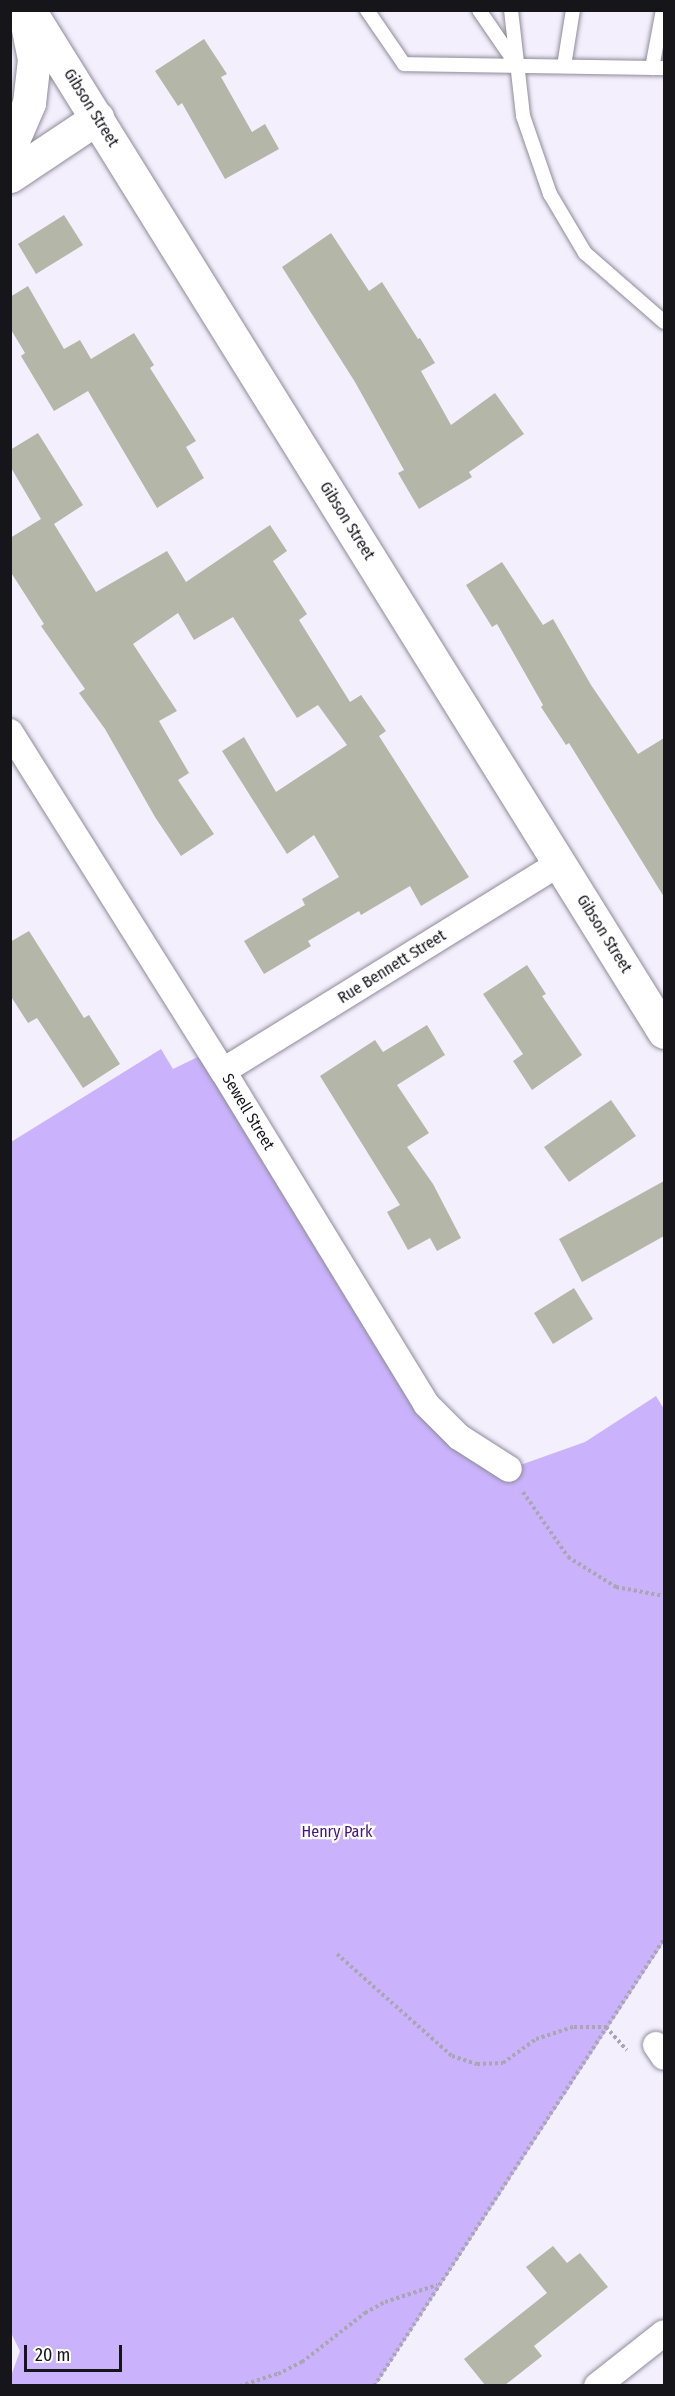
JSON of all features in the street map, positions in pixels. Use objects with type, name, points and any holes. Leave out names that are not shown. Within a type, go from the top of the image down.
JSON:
[{"type":"main road","points":[[10,147],[30,103],[34,59],[24,10]]},
{"type":"main road","name":"Gibson Street","points":[[29,10],[664,1032]]},
{"type":"main road","points":[[10,176],[97,118]]},
{"type":"street","name":"Sewell Street","points":[[10,732],[223,1071],[426,1404],[459,1437],[509,1469]]},
{"type":"street","name":"Rue Bennett Street","points":[[223,1071],[560,864]]},
{"type":"street","points":[[597,2385],[664,2333]]},
{"type":"lane","points":[[367,10],[404,64],[658,68],[663,10]]},
{"type":"lane","points":[[479,10],[517,66]]},
{"type":"lane","points":[[511,10],[523,116],[549,194],[585,253],[664,322]]},
{"type":"lane","points":[[564,66],[573,10]]},
{"type":"path","points":[[509,1469],[568,1557],[616,1587],[664,1596]]},
{"type":"path","points":[[374,2385],[664,1939]]},
{"type":"path","points":[[337,1954],[452,2056],[477,2064],[503,2063],[536,2039],[574,2027],[606,2028],[642,2067],[660,2051]]},
{"type":"path","points":[[240,2385],[278,2374],[302,2362],[365,2313],[385,2302],[438,2285]]},
{"type":"green space","name":"Henry Park","points":[[161,1049],[173,1069],[210,1051],[426,1404],[509,1469],[585,1442],[656,1396],[664,1409],[664,1942],[376,2385],[11,2385],[11,2376],[20,2351],[11,2333],[11,1142]]},
{"type":"building","points":[[204,39],[227,74],[221,77],[252,132],[265,124],[279,149],[225,179],[182,103],[178,106],[155,71]]},
{"type":"building","points":[[64,215],[83,245],[36,274],[18,244]]},
{"type":"building","points":[[331,233],[369,291],[382,282],[418,339],[420,338],[435,363],[421,371],[451,425],[495,393],[524,434],[469,472],[472,477],[419,509],[398,473],[404,470],[355,382],[282,267]]},
{"type":"building","points":[[28,286],[64,349],[80,340],[91,359],[134,333],[154,365],[150,368],[196,441],[186,447],[204,478],[157,508],[88,391],[54,411],[21,356],[25,353],[10,328],[10,297]]},
{"type":"building","points":[[38,433],[83,505],[54,524],[96,592],[167,551],[186,582],[270,525],[287,551],[273,561],[307,614],[299,620],[350,702],[361,695],[386,731],[379,736],[469,877],[421,906],[410,886],[361,915],[359,911],[308,941],[311,946],[264,974],[244,941],[305,905],[302,899],[339,877],[314,835],[287,854],[222,751],[244,737],[276,792],[347,745],[318,705],[297,718],[233,617],[194,640],[178,613],[133,644],[177,711],[159,721],[189,773],[178,780],[214,834],[181,856],[155,817],[105,729],[79,693],[85,689],[41,626],[44,624],[10,571],[10,538],[41,519],[10,466],[10,450]]},
{"type":"building","points":[[502,562],[543,625],[553,619],[591,685],[638,754],[664,738],[664,897],[569,743],[566,745],[541,707],[543,705],[497,624],[492,627],[466,585]]},
{"type":"building","points":[[29,931],[84,1018],[89,1015],[120,1064],[83,1088],[37,1018],[28,1023],[10,995],[10,942]]},
{"type":"building","points":[[527,965],[546,994],[542,996],[582,1055],[532,1090],[513,1061],[523,1054],[483,994]]},
{"type":"building","points":[[427,1025],[445,1055],[397,1085],[429,1133],[407,1147],[433,1184],[461,1238],[437,1251],[430,1238],[408,1250],[387,1212],[400,1205],[320,1076],[375,1040],[383,1052]]},
{"type":"building","points":[[611,1100],[636,1136],[569,1182],[544,1147]]},
{"type":"building","points":[[664,1181],[664,1236],[582,1282],[559,1239]]},
{"type":"building","points":[[574,1288],[593,1319],[553,1344],[534,1313]]},
{"type":"building","points":[[553,2246],[567,2263],[580,2253],[608,2287],[534,2346],[542,2356],[505,2385],[485,2385],[464,2359],[547,2293],[526,2267]]}]
